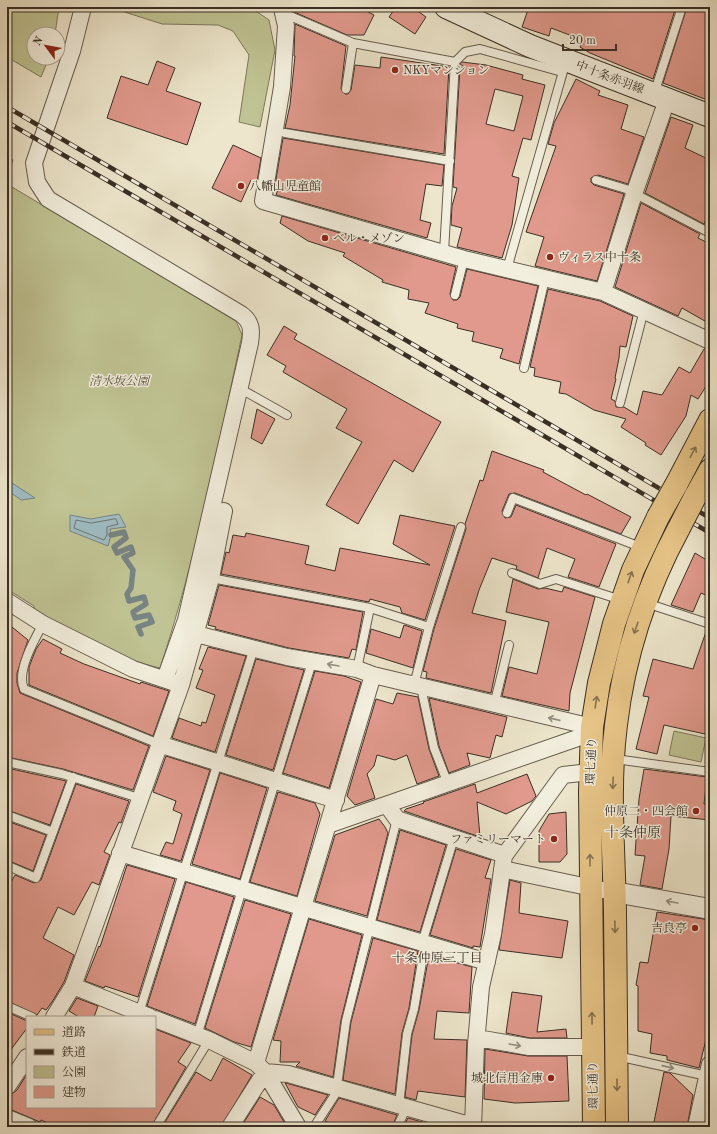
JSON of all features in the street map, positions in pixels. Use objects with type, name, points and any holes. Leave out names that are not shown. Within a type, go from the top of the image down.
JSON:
[{"type":"main road","name":"中十条赤羽線","points":[[446,7],[565,67],[660,97],[710,116]]},
{"type":"main road","name":"環七通り","points":[[594,1127],[590,888],[590,772],[592,730],[599,683],[614,624],[633,570],[658,517],[710,420]]},
{"type":"main road","name":"環七通り","points":[[617,1127],[612,846],[615,726],[622,680],[634,635],[645,603],[665,554],[710,470]]},
{"type":"street","points":[[83,7],[72,51],[34,163],[37,182],[48,199],[248,319],[251,334],[186,620],[165,679]]},
{"type":"street","points":[[283,13],[286,26],[282,86],[264,201],[464,259],[603,292],[710,341]]},
{"type":"street","points":[[603,292],[634,194],[660,97]]},
{"type":"street","points":[[55,1016],[73,986],[180,685],[196,634],[210,578],[224,511]]},
{"type":"street","points":[[7,601],[43,624],[133,669],[180,685]]},
{"type":"street","points":[[196,634],[254,648],[287,658],[357,669],[373,676],[592,730]]},
{"type":"street","points":[[230,1127],[260,1068],[302,908],[373,676]]},
{"type":"street","points":[[328,826],[448,784],[592,730]]},
{"type":"street","points":[[159,744],[336,800]]},
{"type":"street","points":[[156,1019],[203,1038],[260,1068],[288,1074],[473,1126],[481,987],[493,934],[504,862],[563,775],[590,772]]},
{"type":"street","points":[[387,805],[398,819],[454,838],[504,862],[590,888],[710,909]]},
{"type":"street","points":[[120,853],[487,962]]},
{"type":"street","points":[[73,986],[145,1015]]},
{"type":"street","points":[[477,1038],[530,1047],[592,1047]]},
{"type":"street","points":[[7,1087],[26,1058]]},
{"type":"street","points":[[260,1068],[298,1127]]},
{"type":"street","points":[[696,1127],[706,1102],[709,1070]]},
{"type":"street","points":[[7,1118],[29,1127]]},
{"type":"lane","points":[[660,97],[682,7]]},
{"type":"lane","points":[[283,13],[353,43],[455,62]]},
{"type":"lane","points":[[346,89],[353,43]]},
{"type":"lane","points":[[444,252],[455,62],[465,52],[480,48],[565,67],[507,269]]},
{"type":"lane","points":[[285,133],[450,160]]},
{"type":"lane","points":[[596,180],[626,189],[710,234]]},
{"type":"lane","points":[[455,295],[464,259]]},
{"type":"lane","points":[[524,368],[545,279]]},
{"type":"lane","points":[[620,403],[644,310]]},
{"type":"lane","points":[[239,388],[287,415]]},
{"type":"lane","points":[[507,513],[513,498],[644,548]]},
{"type":"lane","points":[[448,784],[434,748],[418,686],[430,626],[461,527]]},
{"type":"lane","points":[[512,573],[540,584],[556,579],[622,600]]},
{"type":"lane","points":[[210,578],[370,608],[430,626]]},
{"type":"lane","points":[[645,603],[710,624]]},
{"type":"lane","points":[[357,669],[370,608]]},
{"type":"lane","points":[[43,624],[29,651],[21,683],[24,689],[159,744]]},
{"type":"lane","points":[[494,705],[509,645]]},
{"type":"lane","points":[[145,1015],[183,872],[254,648]]},
{"type":"lane","points":[[156,1127],[203,1038],[274,780],[312,662]]},
{"type":"lane","points":[[614,759],[710,772]]},
{"type":"lane","points":[[7,762],[73,777],[140,798]]},
{"type":"lane","points":[[7,867],[36,878],[73,777]]},
{"type":"lane","points":[[7,815],[53,832]]},
{"type":"lane","points":[[314,1127],[336,1093],[346,1021],[398,819]]},
{"type":"lane","points":[[397,1127],[403,1106],[407,1034],[414,1010],[424,944],[454,838]]},
{"type":"lane","points":[[7,1006],[30,1016]]},
{"type":"lane","points":[[616,1056],[709,1070]]},
{"type":"green space","points":[[7,7],[59,7],[56,26],[26,26],[26,66],[46,66],[41,77],[7,57]]},
{"type":"green space","points":[[109,7],[250,7],[269,20],[275,50],[260,127],[239,122],[249,55],[233,31],[218,25],[162,24]]},
{"type":"green space","points":[[7,156],[13,160],[7,177]]},
{"type":"green space","name":"清水坂公園","points":[[7,184],[236,321],[242,335],[215,461],[185,586],[160,668],[143,664],[95,644],[34,610],[34,606],[7,589]]},
{"type":"green space","points":[[674,731],[706,738],[701,762],[669,755]]},
{"type":"water","points":[[7,470],[12,483],[35,498],[21,500],[7,490]]},
{"type":"water","points":[[119,514],[126,527],[110,529],[111,535],[108,546],[70,531],[70,515],[91,519]]},
{"type":"building","points":[[295,7],[359,7],[374,15],[364,35],[347,35],[294,12]]},
{"type":"building","points":[[396,7],[412,7],[426,17],[415,34],[389,17]]},
{"type":"building","points":[[529,7],[676,7],[653,79],[590,53],[580,47],[583,40],[551,28],[549,36],[522,27]]},
{"type":"building","points":[[687,7],[710,7],[710,101],[663,83]]},
{"type":"building","points":[[295,24],[346,46],[341,89],[345,94],[348,94],[351,90],[355,65],[380,68],[381,57],[449,67],[444,154],[285,128],[290,105],[295,56]]},
{"type":"building","points":[[157,61],[175,68],[166,91],[201,103],[187,145],[107,118],[121,76],[148,85]]},
{"type":"building","points":[[462,62],[486,65],[523,75],[522,79],[545,85],[531,140],[523,138],[512,176],[519,178],[512,225],[502,258],[457,247],[462,228],[451,225],[452,206],[457,188],[453,187],[460,67],[466,68],[460,64]],"holes":[[[495,89],[523,96],[514,131],[486,124]]]},
{"type":"building","points":[[576,79],[600,91],[598,95],[628,105],[621,129],[644,137],[628,184],[598,175],[591,178],[591,182],[594,185],[624,194],[597,281],[535,266],[544,237],[526,232],[556,146],[548,144],[554,123]]},
{"type":"building","points":[[671,117],[693,125],[685,148],[710,160],[710,211],[704,224],[645,193]]},
{"type":"building","points":[[283,138],[444,165],[442,186],[426,184],[420,220],[431,223],[427,238],[276,195],[279,186],[275,185]]},
{"type":"building","points":[[233,145],[261,158],[257,182],[251,180],[241,202],[212,188]]},
{"type":"building","points":[[641,203],[700,234],[698,238],[710,244],[710,324],[682,308],[678,316],[615,287]]},
{"type":"building","points":[[282,216],[456,267],[450,294],[453,300],[457,300],[460,297],[467,269],[538,286],[519,364],[500,358],[503,349],[472,341],[474,332],[457,328],[458,324],[425,313],[429,303],[408,299],[409,290],[382,282],[383,280],[343,256],[345,253],[308,241],[280,223]]},
{"type":"building","points":[[548,289],[600,301],[633,316],[626,347],[620,346],[616,379],[611,399],[615,401],[616,407],[624,407],[637,415],[643,391],[662,395],[679,367],[690,373],[704,349],[710,350],[710,380],[698,399],[691,395],[686,416],[661,455],[645,445],[646,443],[621,427],[626,419],[594,410],[566,394],[559,393],[561,382],[534,376],[535,368],[530,367]]},
{"type":"building","points":[[284,326],[297,334],[294,339],[441,422],[413,472],[394,460],[358,524],[326,505],[362,442],[336,428],[347,409],[283,372],[286,366],[267,355]]},
{"type":"building","points":[[257,409],[275,419],[262,444],[251,438]]},
{"type":"building","points":[[492,451],[544,470],[543,472],[631,517],[621,534],[515,493],[509,494],[502,511],[505,518],[511,517],[516,505],[616,544],[599,587],[568,577],[575,559],[547,548],[538,578],[516,569],[517,566],[492,558],[479,590],[472,613],[506,621],[491,693],[426,678],[427,672],[423,671],[434,629],[466,529],[465,524],[480,480],[483,481]]},
{"type":"building","points":[[400,515],[455,526],[425,620],[402,613],[400,607],[370,599],[369,602],[221,574],[226,552],[229,553],[233,535],[245,537],[246,533],[309,546],[305,564],[335,571],[340,548],[430,565],[393,544]]},
{"type":"building","points":[[695,553],[710,562],[710,597],[701,593],[693,612],[671,605]]},
{"type":"building","points":[[513,579],[538,589],[545,588],[562,592],[564,587],[595,597],[570,693],[569,711],[502,696],[509,667],[537,674],[549,622],[506,612]]},
{"type":"building","points":[[219,585],[363,612],[356,650],[352,649],[349,658],[289,648],[215,629],[216,627],[208,625]]},
{"type":"building","points":[[7,623],[28,640],[17,673],[17,683],[20,693],[149,746],[133,790],[63,769],[7,757]]},
{"type":"building","points":[[404,625],[422,631],[413,668],[366,653],[371,629],[400,638]]},
{"type":"building","points":[[707,629],[710,629],[710,711],[705,734],[664,725],[657,754],[636,749],[649,697],[643,696],[653,659],[693,669]]},
{"type":"building","points":[[43,639],[62,649],[60,653],[84,664],[140,684],[141,682],[169,691],[153,736],[29,685],[29,667],[36,649]]},
{"type":"building","points":[[208,647],[246,656],[215,752],[172,738],[179,718],[201,726],[202,722],[206,723],[215,695],[196,688],[203,670],[199,669]]},
{"type":"building","points":[[256,659],[304,670],[273,770],[226,755]]},
{"type":"building","points":[[315,671],[344,676],[361,682],[329,788],[283,773]]},
{"type":"building","points":[[397,693],[418,697],[429,749],[439,776],[417,784],[407,755],[395,760],[377,755],[374,766],[367,774],[375,798],[355,805],[347,796],[376,699],[393,704]]},
{"type":"building","points":[[429,698],[507,717],[502,737],[496,735],[490,758],[467,753],[470,765],[449,773],[439,746]]},
{"type":"building","points":[[166,756],[210,770],[181,861],[160,855],[166,842],[173,844],[182,814],[173,810],[176,801],[153,792]]},
{"type":"building","points":[[7,768],[66,781],[50,825],[7,810]]},
{"type":"building","points":[[644,769],[707,777],[704,804],[710,805],[710,820],[671,816],[669,849],[662,889],[640,885],[645,856],[635,855],[639,799]]},
{"type":"building","points":[[220,773],[267,788],[240,879],[192,864]]},
{"type":"building","points":[[527,774],[536,796],[532,801],[506,814],[477,802],[480,837],[404,811],[424,803],[423,802],[475,784],[477,793]]},
{"type":"building","points":[[76,784],[129,801],[121,823],[119,822],[104,852],[110,855],[99,885],[92,882],[74,915],[58,907],[43,938],[74,955],[64,982],[52,1002],[46,1010],[42,1008],[37,1015],[7,1001],[7,890],[15,875],[34,883],[41,880]]},
{"type":"building","points":[[278,792],[315,803],[320,814],[297,896],[250,882]]},
{"type":"building","points":[[566,812],[567,854],[560,862],[539,862],[539,831],[549,814]]},
{"type":"building","points":[[379,819],[388,833],[367,916],[315,901],[335,835]]},
{"type":"building","points":[[7,821],[46,835],[33,871],[7,860]]},
{"type":"building","points":[[400,830],[446,845],[420,932],[377,920]]},
{"type":"building","points":[[456,849],[491,860],[485,878],[491,879],[480,947],[473,946],[473,948],[430,935]]},
{"type":"building","points":[[127,865],[175,879],[138,997],[105,986],[104,988],[85,981],[99,946],[100,947]]},
{"type":"building","points":[[510,880],[521,883],[519,913],[568,921],[562,958],[499,950]]},
{"type":"building","points":[[186,882],[234,897],[195,1024],[147,1006]]},
{"type":"building","points":[[245,900],[291,914],[251,1047],[234,1042],[205,1028]]},
{"type":"building","points":[[657,912],[710,920],[710,1023],[699,1068],[667,1060],[667,1056],[650,1053],[652,1034],[638,1031],[638,986],[636,985],[640,962],[648,963]]},
{"type":"building","points":[[309,919],[362,935],[341,1020],[333,1077],[296,1066],[300,1062],[280,1062],[281,1041],[273,1040]]},
{"type":"building","points":[[373,938],[418,951],[409,1008],[402,1033],[395,1094],[343,1080],[351,1022]]},
{"type":"building","points":[[429,955],[472,967],[469,1013],[437,1011],[434,1039],[467,1040],[465,1097],[418,1091],[416,1100],[405,1097],[412,1035],[419,1010]]},
{"type":"building","points":[[512,992],[542,996],[537,1032],[566,1029],[567,1038],[530,1038],[506,1033]]},
{"type":"building","points":[[77,998],[98,1006],[94,1016],[77,1016],[69,1011]]},
{"type":"building","points":[[7,1012],[26,1021],[26,1029],[7,1055]]},
{"type":"building","points":[[156,1029],[191,1043],[178,1062],[186,1067],[151,1127],[58,1127],[41,1120],[40,1122],[7,1108],[9,1096],[17,1090],[26,1076],[26,1108],[156,1108]]},
{"type":"building","points":[[485,1049],[528,1056],[567,1056],[569,1101],[515,1103],[484,1099]]},
{"type":"building","points":[[223,1058],[252,1075],[221,1127],[162,1127],[196,1072],[211,1081]]},
{"type":"building","points":[[664,1072],[670,1073],[693,1095],[687,1127],[653,1127]]},
{"type":"building","points":[[285,1083],[328,1095],[315,1115],[298,1107]]},
{"type":"building","points":[[260,1097],[274,1105],[287,1127],[241,1127]]},
{"type":"building","points":[[339,1098],[397,1115],[392,1127],[337,1127],[325,1121]]},
{"type":"building","points":[[709,1110],[710,1127],[706,1127]]},
{"type":"building","points":[[408,1118],[429,1124],[428,1127],[403,1127]]},
{"type":"waterway","points":[[111,535],[124,532],[126,538],[114,547],[117,553],[131,547],[133,553],[124,557],[133,570],[131,588],[127,594],[129,601],[144,597],[146,604],[133,612],[135,618],[149,615],[152,622],[138,627],[141,634]]},
{"type":"railway","points":[[7,107],[710,518]]},
{"type":"railway","points":[[7,122],[710,533]]},
{"type":"place","name":"NKYマンション","points":[[395,70]]},
{"type":"place","name":"八幡山児童館","points":[[241,186]]},
{"type":"place","name":"ベル・メゾン","points":[[325,238]]},
{"type":"place","name":"ヴィラス中十条","points":[[550,257]]},
{"type":"place","name":"仲原二・四会館","points":[[696,811]]},
{"type":"place","name":"ファミリーマート","points":[[554,839]]},
{"type":"place","name":"吉良亭","points":[[695,928]]},
{"type":"place","name":"城北信用金庫","points":[[551,1078]]},
{"type":"district","name":"十条仲原","points":[[633,832]]},
{"type":"district","name":"十条仲原三丁目","points":[[437,957]]}]
